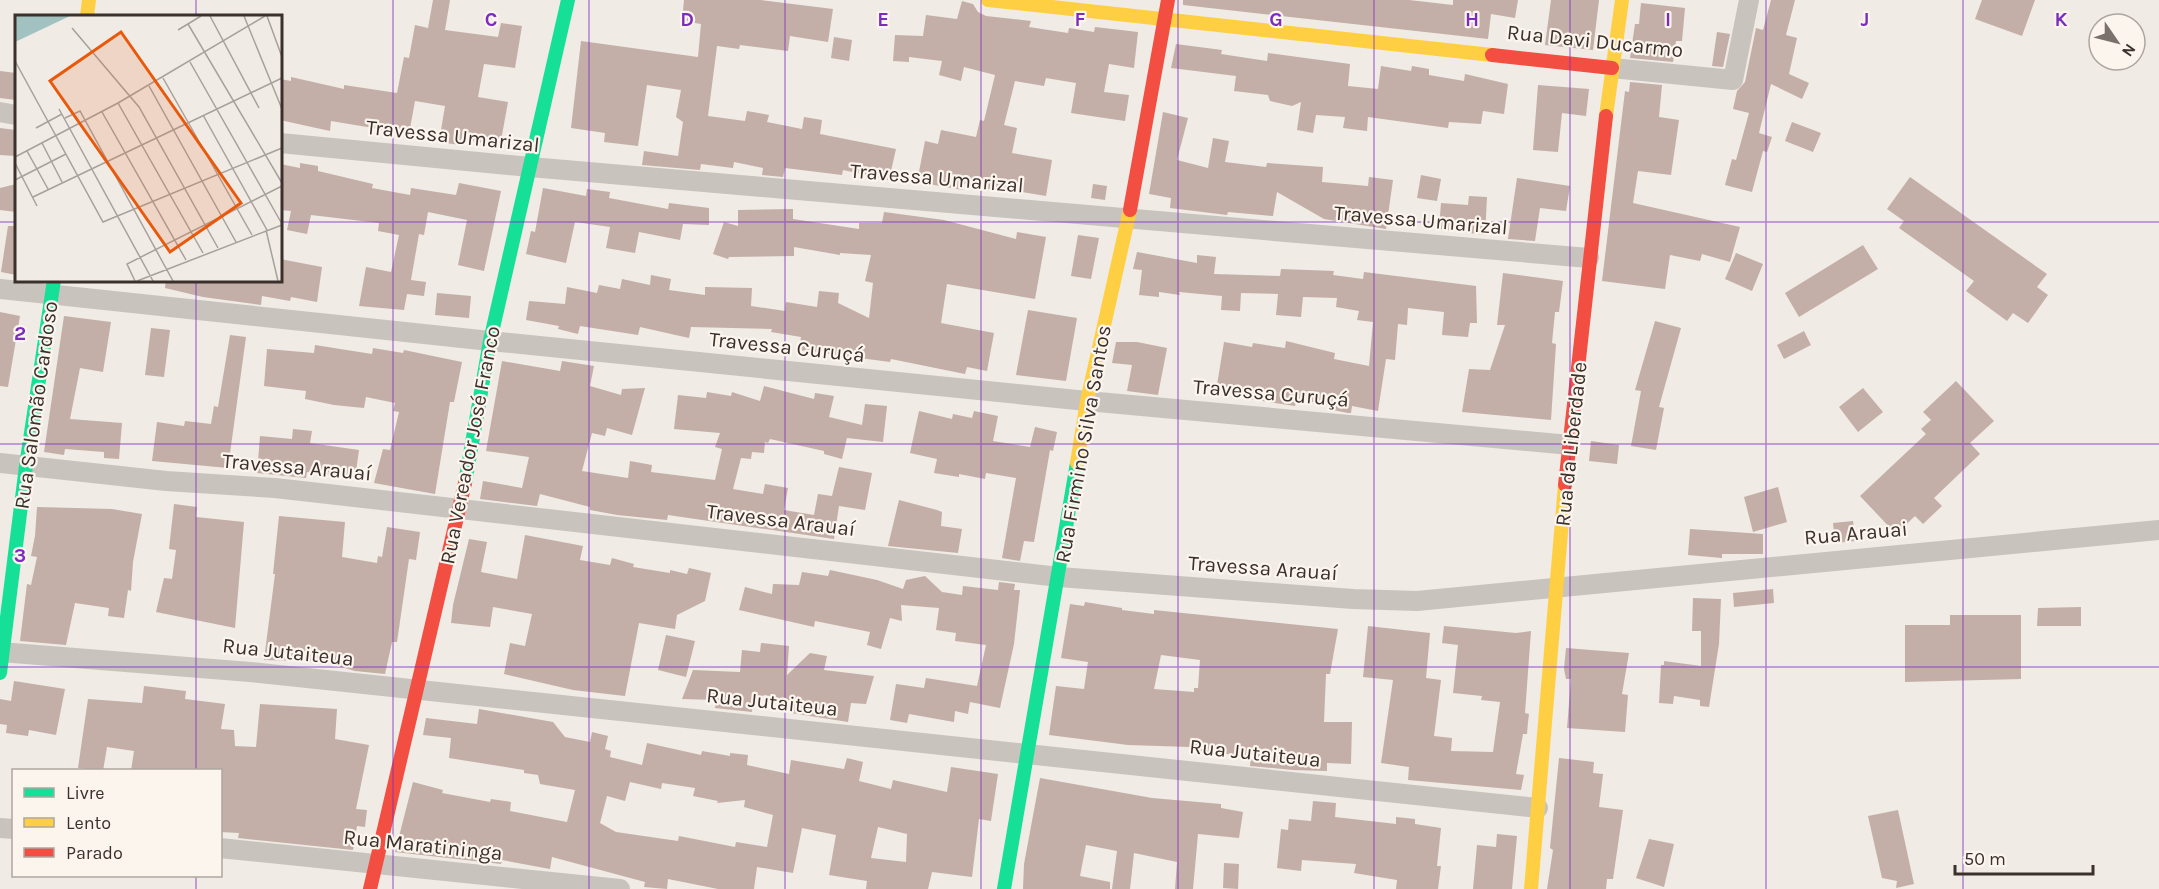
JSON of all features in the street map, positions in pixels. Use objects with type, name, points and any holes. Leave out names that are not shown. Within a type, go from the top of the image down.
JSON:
[{"type":"street","points":[[87,15],[89,0]]},
{"type":"street","name":"Rua Vereador José Franco","points":[[370,889],[460,507],[490,341],[568,0]]},
{"type":"street","name":"Rua Davi Ducarmo","points":[[988,0],[1733,80],[1749,0]]},
{"type":"street","name":"Rua Firmino Silva Santos","points":[[1004,889],[1059,577],[1087,400],[1128,218],[1168,0]]},
{"type":"street","name":"Rua da Liberdade","points":[[1531,889],[1570,445],[1589,258],[1622,0]]},
{"type":"street","points":[[0,112],[15,115]]},
{"type":"street","name":"Travessa Umarizal","points":[[282,143],[530,167],[1589,258]]},
{"type":"street","name":"Travessa Curuçá","points":[[0,289],[54,286],[490,341],[1570,445]]},
{"type":"street","name":"Rua Salomão Cardoso","points":[[0,673],[26,466],[54,286]]},
{"type":"street","name":"Travessa Arauaí","points":[[0,463],[166,481],[275,488],[460,507],[1059,577],[1353,599],[1417,601],[1557,588]]},
{"type":"street","name":"Rua Arauai","points":[[1557,588],[1737,568],[2159,530]]},
{"type":"street","name":"Rua Jutaiteua","points":[[2,652],[250,672],[1027,752],[1538,808]]},
{"type":"street","name":"Rua Maratininga","points":[[222,848],[620,889]]},
{"type":"building","points":[[433,0],[450,0],[445,30],[498,37],[501,23],[522,26],[515,68],[484,64],[478,97],[508,102],[500,146],[461,139],[460,145],[439,142],[445,106],[415,101],[409,134],[331,121],[330,131],[282,120],[282,79],[291,81],[291,77],[344,89],[344,85],[397,93],[404,57],[409,58],[415,25],[428,28]]},
{"type":"building","points":[[684,0],[761,0],[833,9],[828,42],[790,36],[788,51],[740,45],[739,49],[717,46],[708,116],[745,121],[747,111],[769,115],[767,122],[802,129],[804,117],[822,120],[820,134],[896,149],[889,180],[843,170],[842,175],[785,168],[783,177],[762,175],[763,168],[734,162],[733,168],[701,164],[700,170],[642,165],[644,151],[678,156],[683,122],[676,117],[681,90],[647,85],[638,146],[604,142],[605,133],[571,128],[581,41],[698,57],[701,24],[682,21]]},
{"type":"building","points":[[1183,0],[1409,0],[1453,5],[1453,0],[1518,0],[1515,18],[1491,14],[1488,39],[1183,5]]},
{"type":"building","points":[[1551,0],[1599,0],[1593,50],[1545,45]]},
{"type":"building","points":[[1771,0],[1795,0],[1786,35],[1797,38],[1789,74],[1809,83],[1802,99],[1771,84],[1759,133],[1772,137],[1767,152],[1763,151],[1752,192],[1725,185],[1732,159],[1736,160],[1749,113],[1733,109],[1737,91],[1745,82],[1756,28],[1763,30]]},
{"type":"building","points":[[1982,0],[2035,0],[2022,36],[1975,19]]},
{"type":"building","points":[[962,1],[973,4],[978,12],[986,16],[1031,21],[1029,27],[1068,33],[1069,28],[1094,32],[1095,27],[1138,32],[1134,68],[1109,64],[1104,92],[1129,95],[1125,121],[1071,113],[1076,83],[1046,78],[1044,86],[1015,81],[1004,125],[1017,128],[1012,153],[1052,160],[1046,196],[1004,189],[1004,192],[964,184],[963,190],[917,182],[925,141],[938,144],[941,130],[976,137],[980,120],[984,121],[995,75],[964,67],[961,81],[939,75],[942,61],[909,57],[909,62],[893,61],[895,35],[923,36],[926,15],[957,19]]},
{"type":"building","points":[[1641,3],[1685,8],[1682,41],[1676,41],[1673,62],[1630,58],[1635,24],[1639,24]]},
{"type":"building","points":[[1717,32],[1730,34],[1723,67],[1712,66]]},
{"type":"building","points":[[834,37],[852,40],[849,61],[831,58]]},
{"type":"building","points":[[1176,44],[1222,50],[1221,54],[1267,61],[1268,53],[1350,64],[1348,86],[1378,89],[1381,66],[1411,71],[1412,66],[1429,69],[1429,75],[1464,81],[1465,74],[1508,84],[1504,114],[1483,111],[1481,124],[1449,122],[1448,128],[1368,117],[1367,131],[1343,128],[1345,117],[1316,115],[1313,133],[1297,130],[1301,102],[1292,106],[1270,101],[1268,95],[1234,91],[1236,76],[1171,68]]},
{"type":"building","points":[[0,71],[15,73],[15,100],[0,98]]},
{"type":"building","points":[[1630,82],[1662,85],[1659,117],[1679,120],[1671,175],[1638,171],[1633,203],[1740,227],[1730,262],[1702,254],[1700,261],[1670,255],[1665,289],[1602,281],[1625,91],[1629,92]]},
{"type":"building","points":[[1538,85],[1589,89],[1586,116],[1562,113],[1558,152],[1533,150]]},
{"type":"building","points":[[1163,112],[1188,118],[1177,160],[1208,168],[1213,138],[1229,141],[1225,162],[1266,167],[1267,163],[1323,167],[1322,182],[1368,186],[1369,177],[1393,180],[1386,229],[1324,219],[1277,192],[1273,216],[1228,212],[1227,215],[1170,208],[1171,198],[1149,194]]},
{"type":"building","points":[[1792,122],[1821,133],[1813,152],[1785,141]]},
{"type":"building","points":[[0,128],[15,130],[15,156],[0,155]]},
{"type":"building","points":[[300,163],[318,166],[318,171],[373,184],[372,188],[410,195],[411,188],[456,195],[459,183],[501,191],[484,271],[458,265],[467,220],[428,212],[424,235],[419,234],[411,280],[426,282],[424,296],[407,294],[404,310],[359,306],[366,267],[391,272],[399,235],[378,231],[379,223],[311,215],[307,234],[287,230],[291,211],[282,210],[282,164],[300,168]]},
{"type":"building","points":[[1421,175],[1441,179],[1437,201],[1417,198]]},
{"type":"building","points":[[1910,177],[2047,274],[2037,287],[2048,295],[2028,323],[2013,313],[2007,321],[1966,291],[1974,281],[1899,228],[1904,221],[1887,209]]},
{"type":"building","points":[[1517,178],[1570,186],[1566,211],[1540,208],[1535,241],[1508,239]]},
{"type":"building","points":[[15,184],[15,212],[0,210],[0,188]]},
{"type":"building","points":[[1093,184],[1107,186],[1105,200],[1091,198]]},
{"type":"building","points":[[543,188],[586,196],[587,189],[610,192],[609,198],[668,209],[669,203],[709,208],[709,225],[683,224],[680,240],[639,232],[635,253],[606,248],[610,227],[575,222],[566,263],[526,254],[531,231],[535,232]]},
{"type":"building","points":[[1469,196],[1487,197],[1485,235],[1439,229],[1441,203],[1468,205]]},
{"type":"building","points":[[793,209],[793,219],[859,229],[859,223],[882,223],[884,212],[944,220],[1016,239],[1017,232],[1046,237],[1035,299],[947,284],[941,323],[994,333],[987,371],[967,367],[965,374],[891,359],[890,362],[799,350],[801,337],[771,332],[772,329],[691,327],[689,338],[640,327],[638,335],[580,326],[578,334],[558,329],[559,326],[526,320],[529,301],[565,304],[567,287],[597,293],[599,285],[620,289],[622,279],[650,285],[651,275],[671,279],[669,290],[705,295],[705,287],[752,288],[751,306],[785,311],[786,302],[817,307],[819,291],[839,293],[838,303],[869,318],[873,283],[865,281],[871,255],[840,253],[840,255],[794,247],[794,256],[729,257],[728,259],[713,254],[724,222],[738,226],[738,210]]},
{"type":"building","points":[[8,226],[15,226],[15,275],[1,272]]},
{"type":"building","points":[[1078,235],[1099,238],[1091,279],[1071,276]]},
{"type":"building","points":[[1863,245],[1878,269],[1799,317],[1785,293]]},
{"type":"building","points":[[1137,252],[1197,263],[1197,255],[1216,257],[1214,274],[1280,276],[1281,269],[1334,271],[1333,275],[1363,279],[1364,272],[1476,286],[1477,323],[1470,323],[1468,337],[1442,335],[1444,312],[1408,308],[1407,325],[1398,324],[1395,360],[1386,359],[1378,411],[1352,406],[1351,413],[1348,413],[1328,409],[1329,405],[1297,399],[1295,406],[1243,398],[1244,396],[1216,391],[1224,342],[1252,347],[1253,343],[1285,348],[1286,341],[1335,353],[1334,359],[1369,366],[1373,322],[1357,320],[1359,311],[1336,307],[1337,298],[1303,297],[1301,317],[1276,315],[1278,294],[1241,293],[1240,311],[1221,310],[1222,296],[1179,292],[1180,295],[1159,292],[1159,297],[1139,295],[1142,270],[1133,269]]},
{"type":"building","points":[[1736,253],[1763,264],[1752,291],[1725,279]]},
{"type":"building","points":[[282,259],[322,267],[317,302],[291,297],[290,301],[262,296],[261,305],[203,297],[165,288],[166,282],[282,282]]},
{"type":"building","points":[[1503,273],[1563,281],[1559,312],[1555,312],[1552,343],[1556,344],[1551,420],[1462,412],[1469,369],[1490,370],[1505,325],[1497,325]]},
{"type":"building","points":[[437,293],[471,296],[469,318],[435,315]]},
{"type":"building","points":[[1028,310],[1077,318],[1066,381],[1016,375]]},
{"type":"building","points":[[0,312],[20,316],[8,387],[0,386]]},
{"type":"building","points":[[64,316],[111,322],[103,372],[80,368],[70,419],[122,423],[119,459],[104,458],[104,452],[65,449],[64,455],[44,452]]},
{"type":"building","points":[[1655,321],[1681,328],[1659,407],[1664,408],[1656,450],[1631,446],[1641,391],[1635,390]]},
{"type":"building","points":[[151,328],[170,330],[164,377],[145,375]]},
{"type":"building","points":[[1804,331],[1811,345],[1784,359],[1777,345]]},
{"type":"building","points":[[230,335],[246,337],[228,468],[152,461],[157,422],[184,426],[185,421],[211,424],[214,406],[218,407]]},
{"type":"building","points":[[1116,342],[1137,342],[1167,348],[1158,395],[1127,391],[1132,365],[1112,363]]},
{"type":"building","points":[[315,345],[372,354],[373,348],[403,353],[404,350],[462,362],[454,402],[450,402],[435,494],[374,483],[383,449],[390,450],[399,412],[393,411],[395,403],[366,397],[364,408],[334,405],[305,399],[306,391],[264,386],[267,349],[314,353]]},
{"type":"building","points":[[502,361],[560,371],[562,361],[594,366],[590,386],[621,395],[622,389],[645,388],[632,435],[607,428],[605,436],[592,433],[582,471],[628,478],[630,461],[652,465],[651,472],[715,480],[722,449],[715,447],[720,433],[674,429],[678,395],[706,398],[707,392],[731,396],[732,392],[760,401],[764,386],[814,399],[815,393],[834,396],[829,417],[862,425],[865,404],[887,406],[883,442],[847,438],[842,459],[824,454],[824,451],[770,439],[768,443],[765,442],[764,453],[752,452],[751,459],[741,458],[733,489],[763,494],[765,484],[788,488],[784,510],[814,515],[818,494],[832,496],[839,467],[872,473],[865,510],[839,506],[834,539],[668,515],[667,520],[617,515],[590,510],[590,507],[540,494],[537,506],[480,499],[483,481],[522,488],[529,457],[486,451]]},
{"type":"building","points":[[1956,381],[1994,421],[1970,443],[1980,454],[1934,498],[1942,506],[1923,524],[1915,516],[1896,534],[1860,496],[1926,434],[1921,429],[1931,420],[1923,412]]},
{"type":"building","points":[[1863,388],[1883,412],[1858,432],[1839,407]]},
{"type":"building","points":[[919,411],[952,419],[953,414],[972,418],[974,411],[998,416],[993,441],[1030,447],[1035,427],[1057,432],[1053,451],[1050,450],[1034,542],[1024,541],[1020,561],[1002,558],[1016,478],[986,473],[985,479],[959,474],[959,477],[934,473],[937,459],[910,453]]},
{"type":"building","points":[[293,429],[312,431],[310,443],[359,450],[355,479],[307,472],[306,478],[257,473],[260,436],[292,439]]},
{"type":"building","points":[[1591,441],[1619,445],[1617,464],[1589,461]]},
{"type":"building","points":[[1778,487],[1787,522],[1753,532],[1744,497]]},
{"type":"building","points":[[899,500],[942,512],[941,526],[962,529],[958,553],[888,546]]},
{"type":"building","points":[[174,504],[197,507],[196,517],[244,522],[235,628],[156,612],[164,578],[172,579],[176,550],[169,549]]},
{"type":"building","points":[[37,507],[112,509],[142,514],[133,562],[131,591],[128,590],[124,618],[108,616],[109,608],[75,603],[66,645],[20,641],[27,584],[31,585],[37,557],[31,556]]},
{"type":"building","points":[[279,516],[345,522],[342,557],[377,563],[378,556],[382,557],[387,527],[420,532],[416,560],[409,559],[397,642],[392,642],[385,674],[355,671],[338,666],[339,662],[264,660],[275,574],[273,574]]},
{"type":"building","points":[[1853,521],[1856,541],[1835,543],[1833,523]]},
{"type":"building","points":[[1690,529],[1763,534],[1763,554],[1722,554],[1722,558],[1688,555]]},
{"type":"building","points":[[525,535],[583,546],[580,560],[610,565],[612,558],[634,564],[633,567],[670,573],[670,570],[687,574],[689,568],[711,573],[705,601],[677,615],[675,629],[639,623],[625,696],[573,690],[504,674],[510,643],[525,646],[532,614],[493,607],[490,627],[451,623],[453,605],[469,539],[487,542],[481,572],[517,579]]},
{"type":"building","points":[[830,570],[877,580],[903,589],[906,580],[925,576],[942,592],[962,595],[963,586],[998,590],[999,582],[1015,584],[1014,590],[1020,590],[1014,644],[1000,708],[970,702],[968,714],[955,711],[954,722],[909,714],[907,723],[890,720],[896,684],[924,688],[926,678],[977,686],[986,645],[955,641],[956,633],[936,630],[939,608],[901,605],[902,621],[890,618],[881,649],[867,645],[870,632],[815,621],[814,627],[739,610],[745,587],[772,594],[773,584],[799,585],[802,572],[828,576]]},
{"type":"building","points":[[1773,589],[1774,603],[1734,607],[1733,593]]},
{"type":"building","points":[[1693,598],[1721,599],[1719,644],[1709,707],[1700,706],[1700,700],[1674,696],[1673,704],[1659,703],[1661,665],[1664,665],[1664,661],[1701,666],[1701,631],[1692,631]]},
{"type":"building","points":[[1085,602],[1154,614],[1154,610],[1338,629],[1330,674],[1326,674],[1324,722],[1352,722],[1351,764],[1327,763],[1327,771],[1250,766],[1251,756],[1189,751],[1190,747],[1128,745],[1049,735],[1056,686],[1084,689],[1088,662],[1061,658],[1070,604],[1084,606]],"holes":[[[1161,655],[1200,660],[1198,688],[1194,688],[1194,692],[1154,689]]]},
{"type":"building","points":[[2081,607],[2081,626],[2037,626],[2038,608]]},
{"type":"building","points":[[1950,615],[2021,615],[2021,679],[1905,682],[1905,625],[1950,625]]},
{"type":"building","points":[[1368,626],[1430,633],[1426,678],[1441,680],[1434,736],[1452,738],[1451,751],[1493,752],[1500,702],[1481,700],[1482,696],[1453,693],[1458,645],[1442,643],[1444,626],[1516,633],[1531,631],[1525,713],[1529,714],[1527,734],[1523,734],[1516,774],[1524,775],[1521,790],[1408,780],[1409,767],[1381,763],[1393,680],[1363,677]]},
{"type":"building","points":[[666,635],[695,641],[686,677],[658,670]]},
{"type":"building","points":[[761,643],[789,646],[787,675],[810,653],[827,656],[824,670],[874,676],[866,704],[851,703],[848,722],[791,713],[793,701],[765,695],[753,699],[752,712],[715,708],[716,700],[682,699],[693,670],[740,672],[742,650],[760,652]]},
{"type":"building","points":[[1566,648],[1629,653],[1622,694],[1628,695],[1625,732],[1567,728],[1571,679],[1566,679],[1564,669]]},
{"type":"building","points":[[14,681],[65,689],[56,735],[29,730],[28,736],[6,733],[7,725],[0,724],[0,699],[11,701]]},
{"type":"building","points":[[144,686],[186,691],[185,699],[225,704],[221,729],[234,730],[235,746],[256,747],[260,704],[337,709],[335,739],[369,745],[356,809],[367,810],[365,827],[357,826],[353,850],[238,838],[239,833],[222,832],[222,769],[131,769],[134,751],[107,747],[103,769],[78,768],[88,699],[142,703]]},
{"type":"building","points":[[479,709],[553,722],[565,737],[590,742],[592,732],[608,736],[605,749],[611,751],[610,757],[642,765],[647,743],[701,755],[702,751],[730,756],[730,753],[748,755],[747,765],[789,774],[791,760],[844,769],[847,758],[863,762],[859,781],[891,789],[893,780],[947,792],[951,767],[998,774],[991,821],[979,819],[972,877],[932,872],[928,889],[866,889],[867,881],[829,875],[836,835],[802,828],[793,873],[757,867],[754,889],[718,889],[668,879],[667,889],[644,887],[645,882],[552,857],[550,869],[502,860],[501,864],[395,852],[413,782],[443,790],[442,793],[490,802],[491,799],[511,802],[510,811],[567,822],[575,790],[540,784],[538,775],[524,773],[524,770],[449,758],[451,738],[423,735],[426,718],[477,724]],"holes":[[[630,782],[661,789],[662,783],[695,788],[693,796],[718,801],[717,803],[745,800],[744,807],[773,815],[767,847],[736,842],[735,847],[679,836],[678,841],[616,832],[600,823],[607,796],[625,801]],[[878,827],[907,834],[906,862],[871,858]]]},
{"type":"building","points":[[1559,758],[1594,762],[1593,773],[1603,774],[1599,807],[1623,810],[1613,879],[1607,879],[1606,889],[1547,889],[1553,850],[1550,848]]},
{"type":"building","points":[[1040,778],[1152,798],[1221,804],[1221,808],[1243,812],[1239,838],[1198,834],[1193,889],[1175,889],[1177,862],[1134,853],[1130,889],[1112,889],[1117,851],[1086,845],[1080,876],[1110,882],[1110,889],[1023,889],[1024,864]]},
{"type":"building","points":[[1313,801],[1336,803],[1335,817],[1396,824],[1396,817],[1415,819],[1415,824],[1441,828],[1437,866],[1441,866],[1438,889],[1396,889],[1397,880],[1354,873],[1356,864],[1302,860],[1301,871],[1277,868],[1281,829],[1288,830],[1289,819],[1311,821]]},
{"type":"building","points":[[1898,810],[1914,884],[1896,888],[1897,881],[1882,878],[1868,816]]},
{"type":"building","points":[[1497,834],[1517,836],[1512,889],[1473,889],[1477,845],[1496,847]]},
{"type":"building","points":[[1649,839],[1674,844],[1664,887],[1636,878]]},
{"type":"building","points":[[1224,863],[1239,864],[1238,889],[1223,888]]},
{"type":"traffic: fast","points":[[465,483],[490,341],[568,0]]},
{"type":"traffic: fast","points":[[0,673],[26,466],[54,282]]},
{"type":"traffic: fast","points":[[1004,889],[1077,463]]},
{"type":"traffic: slow","points":[[87,15],[89,0]]},
{"type":"traffic: slow","points":[[988,0],[1492,55]]},
{"type":"traffic: slow","points":[[1606,116],[1622,0]]},
{"type":"traffic: slow","points":[[1077,463],[1087,401],[1130,210]]},
{"type":"traffic: slow","points":[[1531,889],[1565,485]]},
{"type":"traffic: jam","points":[[1130,210],[1168,0]]},
{"type":"traffic: jam","points":[[1492,55],[1612,68]]},
{"type":"traffic: jam","points":[[1565,485],[1606,116]]},
{"type":"traffic: jam","points":[[370,889],[465,483]]}]
